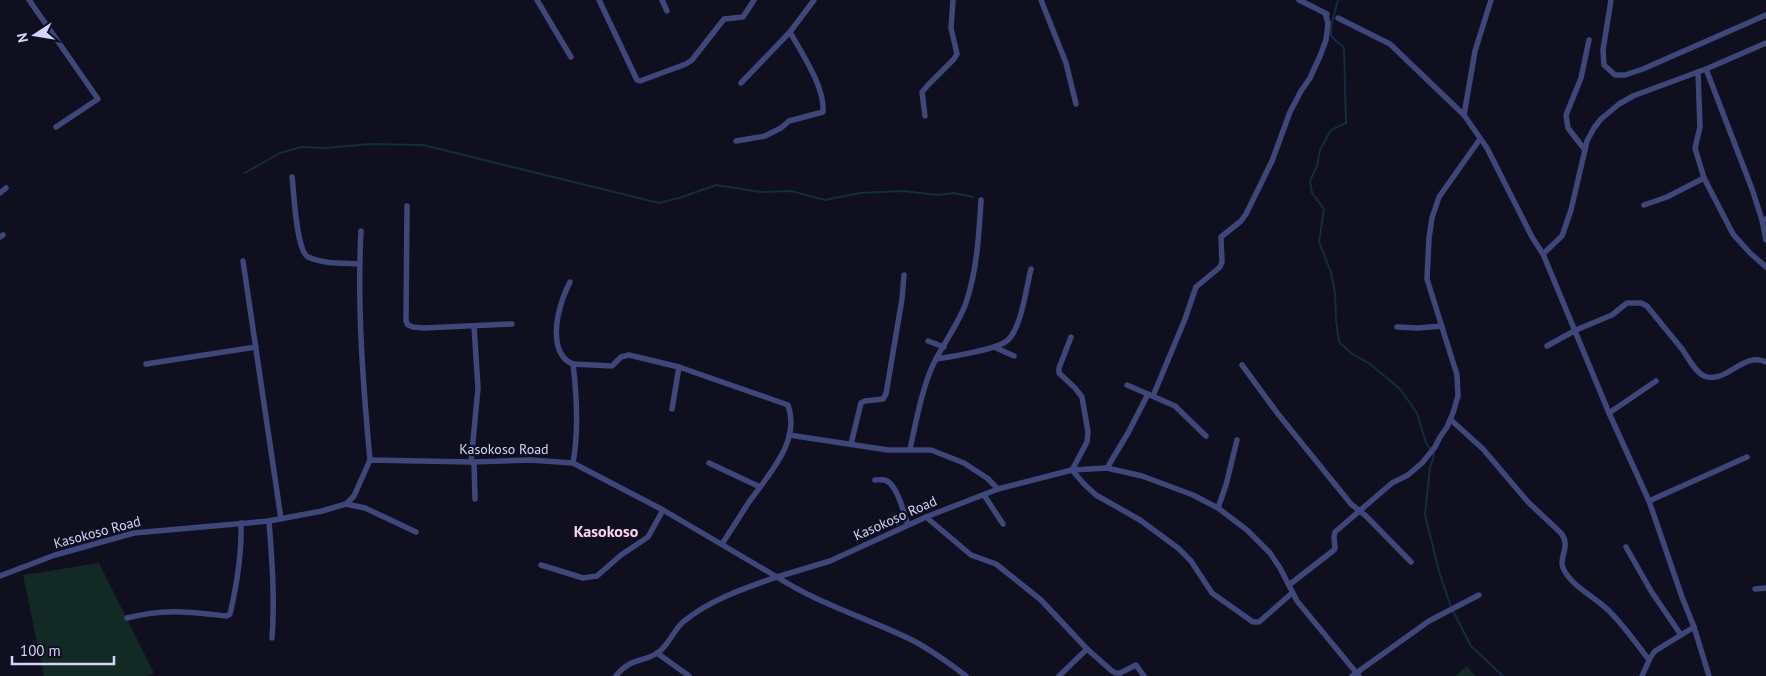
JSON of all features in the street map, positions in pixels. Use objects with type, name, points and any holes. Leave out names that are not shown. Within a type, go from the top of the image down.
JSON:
[{"type":"street","points":[[29,0],[98,99],[56,126]]},
{"type":"street","points":[[537,0],[571,56]]},
{"type":"street","points":[[599,0],[637,80],[640,81],[692,60],[724,19],[743,17],[754,0]]},
{"type":"street","points":[[662,0],[667,11]]},
{"type":"street","points":[[741,83],[790,32],[814,0]]},
{"type":"street","points":[[926,116],[922,92],[957,54],[951,28],[953,0]]},
{"type":"street","points":[[1041,0],[1066,63],[1076,104]]},
{"type":"street","points":[[1107,468],[1151,395],[1185,319],[1196,287],[1220,267],[1222,262],[1221,237],[1241,221],[1246,214],[1272,161],[1290,112],[1315,68],[1326,40],[1328,23],[1326,14],[1300,0]]},
{"type":"street","points":[[1464,114],[1475,51],[1492,0]]},
{"type":"street","points":[[1611,0],[1603,50],[1604,65],[1615,75],[1625,76],[1766,15]]},
{"type":"street","points":[[1338,18],[1390,44],[1464,114],[1487,148],[1532,237],[1543,254],[1609,413],[1649,501],[1694,627],[1709,676]]},
{"type":"street","points":[[736,141],[765,136],[781,128],[789,121],[823,112],[823,104],[818,86],[790,32]]},
{"type":"street","points":[[1585,150],[1568,128],[1566,115],[1581,78],[1589,40]]},
{"type":"street","points":[[1543,254],[1562,236],[1571,210],[1588,139],[1601,119],[1619,104],[1633,96],[1698,72],[1766,43]]},
{"type":"street","points":[[1706,68],[1764,219],[1766,240]]},
{"type":"street","points":[[1698,72],[1700,127],[1695,148],[1704,178],[1733,234],[1750,254],[1766,267]]},
{"type":"street","points":[[1289,585],[1336,548],[1334,537],[1336,532],[1359,511],[1392,483],[1418,468],[1431,453],[1451,420],[1456,404],[1457,375],[1427,279],[1428,254],[1432,218],[1439,197],[1480,139]]},
{"type":"street","points":[[1577,139],[1588,139]]},
{"type":"street","points":[[292,177],[299,236],[305,254],[322,261],[359,264]]},
{"type":"street","points":[[1644,205],[1667,197],[1704,178]]},
{"type":"street","points":[[0,192],[6,188]]},
{"type":"street","points":[[910,449],[928,379],[936,359],[965,306],[972,283],[979,243],[981,200]]},
{"type":"street","points":[[407,206],[406,321],[408,325],[424,328],[512,324]]},
{"type":"street","points":[[346,504],[354,496],[370,460],[360,322],[359,264],[361,231]]},
{"type":"street","points":[[243,261],[281,518]]},
{"type":"street","points":[[936,359],[994,347],[1009,340],[1016,325],[1031,269]]},
{"type":"street","points":[[851,444],[861,403],[883,399],[886,394],[902,299],[904,275]]},
{"type":"street","points":[[570,282],[560,306],[557,337],[559,350],[563,358],[573,364],[612,366],[621,357],[626,355],[680,367],[786,403],[790,413],[789,435],[784,452],[722,544]]},
{"type":"street","points":[[1547,346],[1576,330],[1612,315],[1628,303],[1641,303],[1647,306],[1697,371],[1707,377],[1721,375],[1754,359],[1766,362]]},
{"type":"street","points":[[474,326],[478,388],[472,462],[475,498]]},
{"type":"street","points":[[1396,327],[1442,326]]},
{"type":"street","points":[[1071,337],[1059,368],[1059,373],[1082,397],[1088,437],[1072,470],[1084,484],[1096,495],[1140,520],[1178,548],[1191,561],[1212,593],[1253,622],[1259,622],[1292,593]]},
{"type":"street","points":[[928,341],[944,347]]},
{"type":"street","points":[[146,364],[256,347]]},
{"type":"street","points":[[994,347],[1014,356]]},
{"type":"street","points":[[573,364],[577,406],[573,463]]},
{"type":"street","points":[[1242,365],[1278,414],[1351,504],[1366,516],[1411,562]]},
{"type":"street","points":[[672,409],[680,367]]},
{"type":"street","points":[[1609,413],[1656,382]]},
{"type":"street","points":[[1127,385],[1175,406],[1206,436]]},
{"type":"street","points":[[1451,420],[1483,449],[1528,502],[1561,533],[1566,543],[1562,564],[1563,569],[1574,583],[1623,625],[1649,660]]},
{"type":"street","points":[[789,435],[888,450],[931,450],[964,463],[987,478],[998,489]]},
{"type":"street","points":[[1218,508],[1226,485],[1237,440]]},
{"type":"street","points":[[1649,501],[1747,457]]},
{"type":"street","name":"Kasokoso Road","points":[[370,460],[472,462],[523,460],[573,463],[663,510],[777,577],[830,561],[926,517],[998,489],[1072,470],[1107,468],[1151,479],[1193,495],[1218,508],[1261,542],[1280,568],[1297,601],[1356,675]]},
{"type":"street","points":[[709,463],[760,487]]},
{"type":"street","points":[[875,480],[883,480],[891,484],[896,492],[908,525]]},
{"type":"street","points":[[984,495],[1003,524]]},
{"type":"street","points":[[346,504],[365,508],[416,532]]},
{"type":"street","name":"Kasokoso Road","points":[[0,576],[55,556],[134,532],[269,521],[322,511],[346,504]]},
{"type":"street","points":[[541,565],[583,578],[596,576],[621,554],[648,537],[663,510]]},
{"type":"street","points":[[926,517],[972,555],[988,560],[1008,573],[1041,600],[1087,649],[1112,671],[1120,673],[1136,665],[1144,676]]},
{"type":"street","points":[[269,521],[272,574],[272,638]]},
{"type":"street","points":[[127,618],[162,611],[187,610],[227,616],[230,614],[238,578],[242,540],[241,524]]},
{"type":"street","points":[[1626,547],[1651,591],[1681,635]]},
{"type":"street","points":[[616,676],[632,662],[657,653],[681,624],[697,610],[733,593],[777,577],[832,606],[910,640],[966,676]]},
{"type":"street","points":[[1755,589],[1766,588]]},
{"type":"street","points":[[1356,675],[1429,621],[1478,595]]},
{"type":"street","points":[[1642,676],[1655,651],[1694,627]]},
{"type":"street","points":[[1059,676],[1087,649]]},
{"type":"street","points":[[657,653],[689,676]]},
{"type":"green space","points":[[99,563],[154,673],[146,676],[44,676],[23,575]]},
{"type":"green space","points":[[1467,666],[1475,676],[1455,676]]},
{"type":"waterway","points":[[1338,0],[1331,26],[1331,36],[1344,48],[1346,123],[1331,130],[1320,150],[1317,166],[1310,181],[1312,193],[1324,209],[1319,242],[1331,272],[1335,293],[1339,342],[1400,389],[1417,413],[1426,443],[1434,453],[1430,467],[1425,515],[1440,575],[1451,607]]},
{"type":"waterway","points":[[245,173],[280,153],[301,147],[325,148],[370,144],[423,145],[659,203],[716,185],[761,192],[791,191],[825,200],[860,193],[903,191],[938,195],[954,193],[973,197]]},
{"type":"waterway","points":[[1453,611],[1471,646],[1503,676]]},
{"type":"district","name":"Kasokoso","points":[[606,531]]}]
